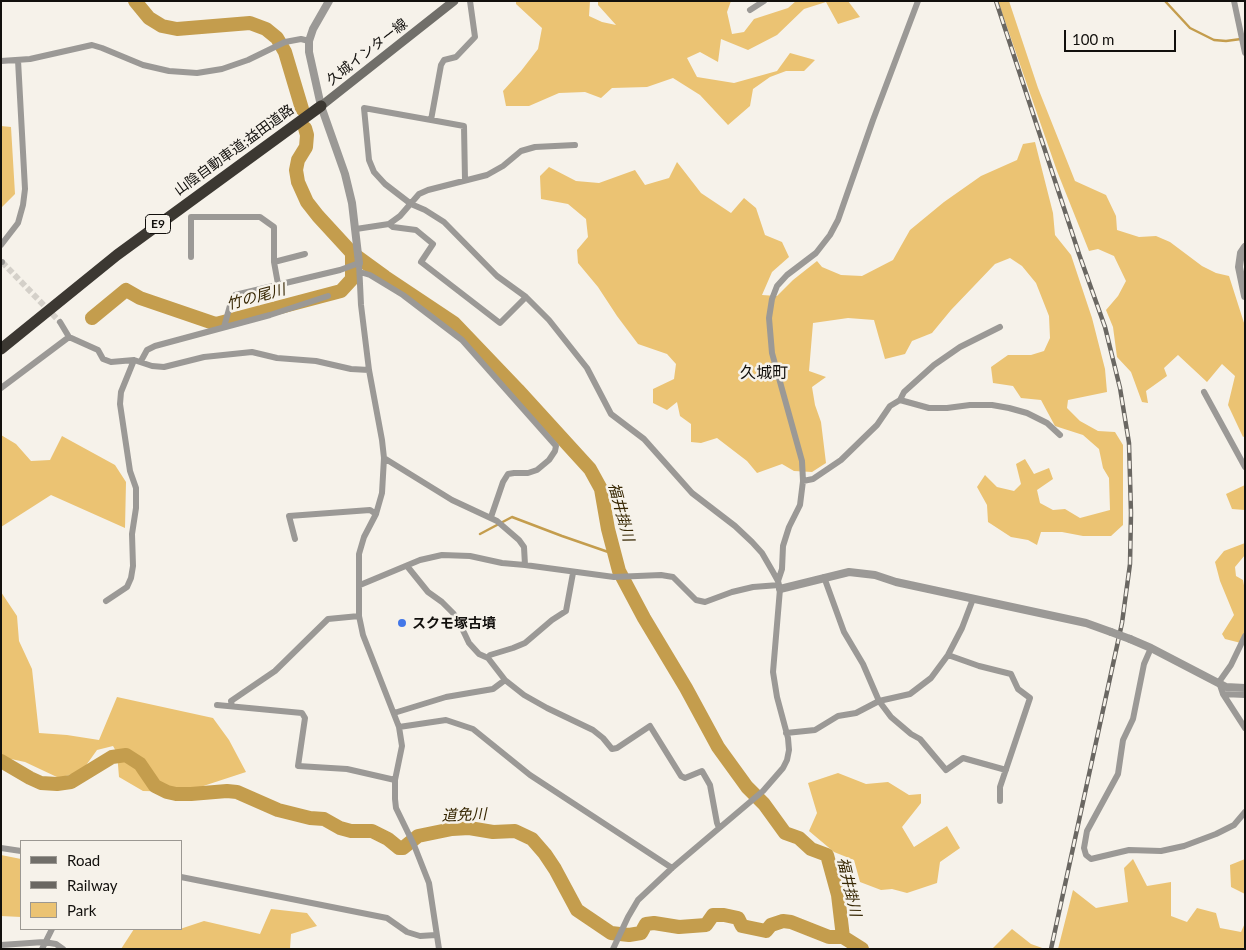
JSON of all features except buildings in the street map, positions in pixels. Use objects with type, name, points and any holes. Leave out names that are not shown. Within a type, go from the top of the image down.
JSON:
[{"type":"highway","name":"山陰自動車道;益田道路","points":[[1,349],[117,255],[321,106]]},
{"type":"main road","name":"久城インター線","points":[[321,106],[454,1]]},
{"type":"street","points":[[329,1],[313,29],[308,52],[321,106],[345,174],[352,203],[369,370],[384,458],[382,493],[376,514],[364,537],[359,554],[359,616],[363,635],[399,727],[402,746],[395,780],[396,808],[414,845],[429,883],[439,949]]},
{"type":"street","points":[[431,120],[441,65],[444,60],[456,57],[475,37],[470,1]]},
{"type":"street","points":[[750,10],[764,1]]},
{"type":"street","points":[[613,949],[628,916],[638,900],[672,868],[763,792],[783,768],[787,760],[789,750],[773,672],[783,546],[789,527],[800,505],[803,481],[802,461],[772,353],[769,318],[772,299],[777,286],[786,275],[816,253],[830,236],[838,220],[918,1]]},
{"type":"street","points":[[1234,1],[1245,53]]},
{"type":"street","points":[[1,61],[53,56],[92,45],[143,65],[169,71],[198,73],[222,69],[248,60],[285,42],[301,39],[309,41]]},
{"type":"street","points":[[1,246],[18,223],[25,189],[18,60]]},
{"type":"street","points":[[465,180],[464,126],[364,108],[369,160],[374,172],[385,184],[411,204],[444,222],[497,276],[526,297],[549,320],[587,368],[611,414],[644,439],[692,493],[735,526],[752,542],[762,553],[779,585]]},
{"type":"street","points":[[356,229],[389,224],[400,216],[419,194],[487,175],[503,166],[521,151],[535,147],[575,145]]},
{"type":"street","points":[[191,257],[191,216],[260,217],[274,227],[274,262],[278,284]]},
{"type":"street","points":[[389,224],[393,227],[416,230],[433,244],[421,262],[500,323],[526,297]]},
{"type":"street","points":[[1245,247],[1241,253],[1239,267],[1245,296]]},
{"type":"street","points":[[274,262],[305,254]]},
{"type":"street","points":[[224,327],[231,302],[235,295],[340,270],[359,263]]},
{"type":"street","points":[[360,272],[370,275],[403,295],[462,340],[556,446],[549,460],[537,470],[528,473],[508,474],[503,482],[491,517]]},
{"type":"street","points":[[106,600],[127,587],[133,566],[132,534],[136,508],[136,488],[130,471],[120,404],[121,392],[138,361],[147,350],[155,346],[328,296]]},
{"type":"street","points":[[60,322],[70,337],[98,350],[103,359],[111,362],[138,361],[152,366],[164,367],[204,357],[252,352],[277,358],[316,361],[351,369],[369,370]]},
{"type":"street","points":[[803,481],[813,479],[841,460],[877,425],[890,406],[900,400],[904,392],[934,365],[960,347],[1000,327]]},
{"type":"street","points":[[1,388],[70,337]]},
{"type":"street","points":[[1204,392],[1245,468]]},
{"type":"street","points":[[900,400],[929,408],[970,405],[992,405],[1009,408],[1027,413],[1048,423],[1060,435]]},
{"type":"street","points":[[384,458],[452,500],[491,517],[524,547],[525,565]]},
{"type":"street","points":[[295,539],[289,516],[370,510],[376,514]]},
{"type":"street","points":[[360,586],[420,560],[442,555],[470,556],[502,564],[525,565],[573,573],[614,577],[660,575],[673,578],[696,600],[705,602],[753,587],[779,585],[849,572],[875,575],[896,582],[1086,622],[1151,648],[1226,687],[1245,688]]},
{"type":"street","points":[[407,566],[428,592],[453,613],[468,643],[479,654],[488,658],[506,680],[524,694],[547,708],[593,730],[612,749],[617,748],[650,726],[681,776],[685,778],[702,771],[710,785],[719,828]]},
{"type":"street","points":[[488,658],[490,655],[514,648],[525,642],[566,611],[573,573]]},
{"type":"street","points":[[824,577],[844,632],[862,664],[879,701],[891,717],[920,739],[946,770],[963,758],[1006,770]]},
{"type":"street","points":[[786,733],[815,730],[838,716],[856,713],[879,701],[910,694],[931,678],[948,655],[962,628],[973,599]]},
{"type":"street","points":[[232,706],[231,701],[275,672],[328,619],[359,616]]},
{"type":"street","points":[[1219,682],[1231,666],[1245,636]]},
{"type":"street","points":[[1151,648],[1144,664],[1133,719],[1123,740],[1118,774],[1088,831],[1084,848],[1086,855],[1091,859],[1129,850],[1161,851],[1184,846],[1234,825],[1245,812]]},
{"type":"street","points":[[948,655],[979,666],[1011,674],[1018,689],[1030,698],[1000,787],[1000,801]]},
{"type":"street","points":[[394,713],[446,697],[493,689],[506,680]]},
{"type":"street","points":[[1219,682],[1223,694],[1245,728]]},
{"type":"street","points":[[1223,694],[1245,695]]},
{"type":"street","points":[[217,704],[302,713],[305,718],[298,766],[346,769],[395,780]]},
{"type":"street","points":[[399,727],[446,720],[473,729],[530,775],[672,868]]},
{"type":"street","points":[[1,848],[20,851]]},
{"type":"street","points":[[182,877],[387,918],[407,932],[420,936],[436,935]]},
{"type":"street","points":[[43,946],[51,930]]},
{"type":"street","points":[[1,945],[43,946],[56,944],[63,949]]},
{"type":"green space","points":[[516,1],[590,1],[589,16],[602,22],[616,25],[598,5],[598,1],[731,1],[727,12],[732,34],[744,32],[754,19],[788,8],[796,1],[848,1],[860,17],[838,24],[826,2],[804,9],[777,35],[748,50],[721,39],[718,62],[700,52],[687,58],[697,77],[734,83],[777,71],[790,53],[815,60],[804,71],[786,71],[770,77],[753,89],[750,106],[728,125],[700,95],[673,78],[647,87],[612,88],[601,98],[585,92],[559,93],[529,106],[506,106],[503,91],[538,49],[542,28],[516,4]]},
{"type":"green space","points":[[998,1],[1009,1],[1038,88],[1075,181],[1106,195],[1116,216],[1117,230],[1139,237],[1156,236],[1170,242],[1202,266],[1216,273],[1229,276],[1245,326],[1245,436],[1243,437],[1228,405],[1235,376],[1222,364],[1207,382],[1178,355],[1164,368],[1167,376],[1146,391],[1148,403],[1142,402],[1131,372],[1117,357],[1113,327],[1106,310],[1118,296],[1126,281],[1114,256],[1098,249],[1089,251],[1057,171]]},
{"type":"green space","points":[[1,126],[11,127],[15,194],[1,208]]},
{"type":"green space","points":[[1035,142],[1053,213],[1055,235],[1071,255],[1092,318],[1105,369],[1107,392],[1068,400],[1067,408],[1080,421],[1098,431],[1115,432],[1123,445],[1123,525],[1111,536],[1083,536],[1062,532],[1041,532],[1037,545],[1028,540],[1011,537],[988,522],[987,505],[977,487],[985,475],[997,487],[1014,491],[1021,484],[1016,464],[1025,459],[1034,474],[1049,468],[1053,479],[1037,490],[1040,503],[1053,510],[1065,509],[1080,518],[1110,510],[1109,478],[1103,468],[1099,449],[1083,435],[1055,426],[1041,400],[1021,398],[1013,386],[993,383],[991,367],[1008,355],[1031,355],[1044,351],[1050,338],[1049,316],[1036,283],[1022,266],[1010,258],[995,264],[932,333],[912,341],[905,354],[885,359],[874,320],[848,318],[813,323],[809,371],[826,377],[812,387],[815,405],[821,422],[826,463],[812,472],[794,471],[782,464],[757,473],[747,461],[717,438],[701,443],[691,442],[691,424],[680,416],[677,402],[667,410],[653,403],[653,389],[674,379],[676,364],[667,354],[638,344],[598,287],[578,263],[577,250],[588,237],[586,219],[568,204],[541,199],[540,176],[549,167],[576,181],[599,183],[635,170],[645,185],[669,178],[677,162],[701,193],[731,213],[744,198],[756,208],[765,235],[782,242],[789,257],[772,272],[762,295],[777,296],[793,280],[817,261],[822,267],[841,275],[862,276],[893,260],[910,230],[944,202],[981,176],[1017,160],[1023,144]]},
{"type":"green space","points":[[1,435],[16,444],[31,461],[50,460],[62,436],[115,465],[126,482],[125,528],[51,495],[1,527]]},
{"type":"green space","points":[[1245,485],[1245,510],[1232,509],[1226,494]]},
{"type":"green space","points":[[1245,543],[1245,555],[1235,567],[1236,576],[1243,580],[1245,591],[1245,644],[1225,639],[1222,634],[1234,615],[1220,581],[1215,562],[1224,551]]},
{"type":"green space","points":[[1,592],[17,616],[19,641],[32,669],[39,733],[99,740],[117,697],[213,718],[229,740],[246,772],[185,792],[143,791],[119,777],[117,753],[113,746],[97,750],[82,771],[59,778],[25,762],[11,759],[1,765]]},
{"type":"green space","points":[[838,773],[866,784],[888,782],[909,795],[921,794],[921,803],[902,827],[914,847],[947,826],[960,848],[940,862],[937,883],[907,893],[892,889],[881,890],[860,882],[854,860],[834,852],[809,831],[817,813],[808,783]]},
{"type":"green space","points":[[1,855],[20,859],[20,917],[1,916]]},
{"type":"green space","points":[[1133,859],[1147,886],[1171,882],[1171,916],[1187,922],[1197,908],[1216,913],[1220,928],[1241,932],[1245,923],[1245,949],[1058,949],[1073,890],[1096,908],[1128,902],[1124,868]]},
{"type":"green space","points":[[1245,859],[1245,894],[1231,887],[1230,865]]},
{"type":"green space","points":[[271,909],[307,913],[317,926],[291,934],[290,949],[121,949],[133,930],[182,930],[182,928],[204,921],[260,934]]},
{"type":"green space","points":[[1012,929],[1031,944],[1045,949],[992,949]]},
{"type":"waterway","name":"福井掛川","points":[[135,1],[149,18],[162,26],[177,29],[250,23],[266,29],[277,38],[285,52],[302,109]]},
{"type":"waterway","points":[[1165,1],[1190,28],[1214,40],[1241,39]]},
{"type":"waterway","name":"福井掛川","points":[[305,128],[307,135],[306,147],[298,160],[296,170],[298,182],[307,202],[318,216],[352,253],[454,323],[590,469],[601,489],[608,529],[619,571],[718,747],[747,787],[764,804],[785,833],[799,838],[811,849],[827,855],[838,895],[843,937]]},
{"type":"waterway","name":"竹の尾川","points":[[92,318],[126,290],[140,298],[216,324],[341,291],[352,279],[352,253]]},
{"type":"waterway","points":[[480,534],[512,517],[614,554]]},
{"type":"waterway","name":"道免川","points":[[1,761],[41,783],[57,784],[71,782],[112,757],[126,755],[140,764],[155,786],[167,792],[176,794],[237,792],[278,810],[310,818],[324,819],[340,828],[351,831],[372,831],[388,839],[399,848],[403,848],[418,836],[452,829],[469,828],[493,832],[515,831],[532,839],[545,854],[577,910],[611,933],[629,935],[641,933],[646,924],[654,923],[679,927],[706,925],[713,915],[724,915],[738,918],[742,926],[766,931],[771,925],[783,921],[791,922],[829,937],[843,937],[862,949]]},
{"type":"tunnel","points":[[2,262],[60,322]]},
{"type":"railway","points":[[996,1],[1079,254],[1105,327],[1120,388],[1129,443],[1130,564],[1122,623],[1051,949]]},
{"type":"place","name":"スクモ塚古墳","points":[[402,623]]},
{"type":"district","name":"久城町","points":[[764,373]]}]
